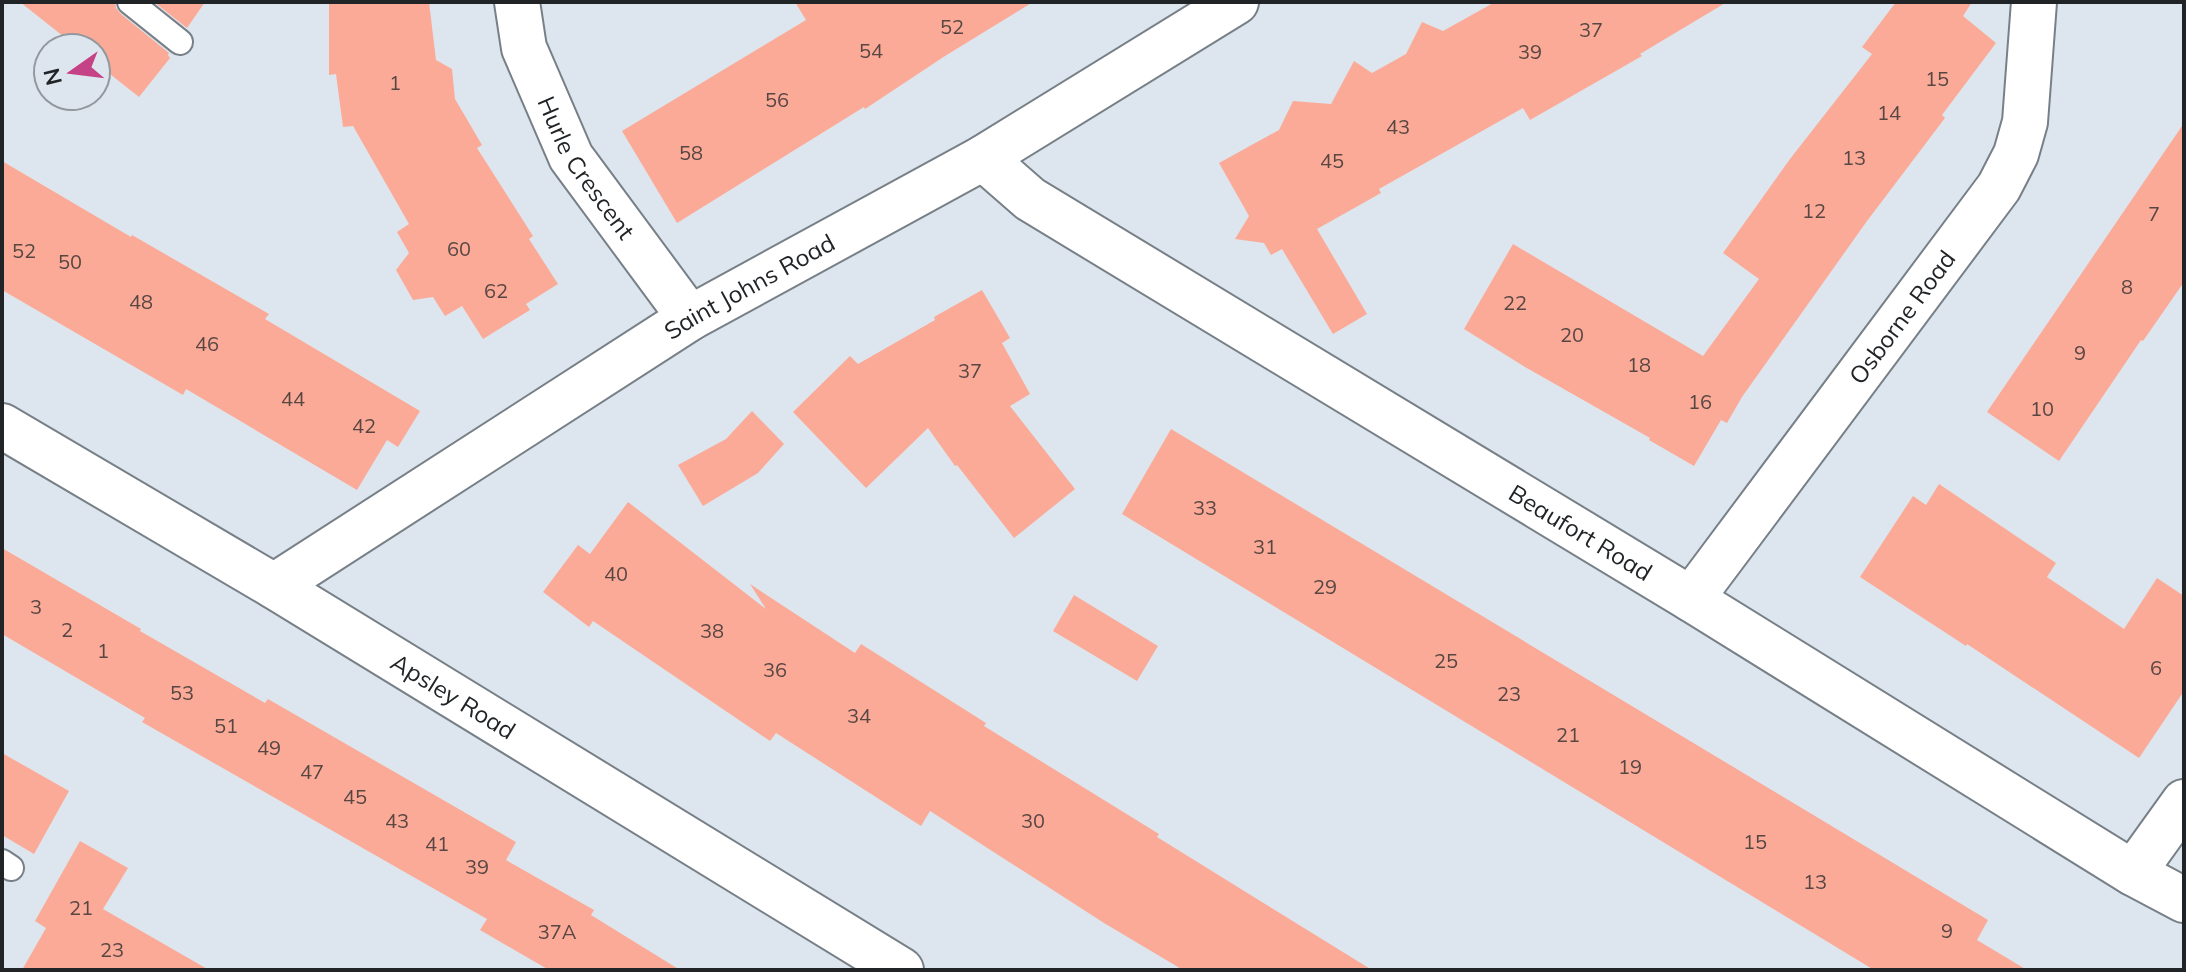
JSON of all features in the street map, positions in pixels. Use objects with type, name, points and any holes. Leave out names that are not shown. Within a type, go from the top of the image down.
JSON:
[{"type":"street","name":"Hurle Crescent","points":[[517,2],[524,48],[571,157],[690,318]]},
{"type":"street","name":"Saint Johns Road","points":[[274,586],[690,318],[983,158],[1236,2]]},
{"type":"street","name":"Osborne Road","points":[[1691,599],[1999,187],[2016,154],[2025,122],[2034,2]]},
{"type":"street","name":"Beaufort Road","points":[[983,158],[1030,199],[1691,599],[2133,873],[2184,900]]},
{"type":"street","name":"Apsley Road","points":[[2,426],[274,586],[901,970]]},
{"type":"street","points":[[2133,873],[2184,802]]},
{"type":"lane","points":[[130,2],[180,42]]},
{"type":"building","points":[[20,2],[115,2],[121,14],[169,53],[170,58],[139,97],[112,76],[112,32],[58,32]]},
{"type":"building","points":[[154,2],[205,2],[187,28]]},
{"type":"building","points":[[329,2],[429,2],[436,60],[452,69],[455,99],[482,145],[477,148],[533,236],[529,239],[558,284],[526,304],[530,310],[483,339],[462,306],[445,316],[433,297],[413,300],[396,270],[409,253],[397,232],[409,224],[353,126],[343,127],[336,74],[329,75]]},
{"type":"building","points":[[795,2],[1033,2],[677,223],[622,131],[806,20]]},
{"type":"building","points":[[1495,2],[1727,2],[1640,54],[1642,56],[1530,120],[1523,108],[1379,189],[1381,193],[1317,229],[1367,314],[1333,334],[1282,249],[1271,255],[1264,243],[1235,239],[1249,216],[1219,163],[1279,130],[1293,101],[1331,104],[1354,61],[1372,73],[1406,54],[1422,22],[1443,31]]},
{"type":"building","points":[[1896,2],[1972,2],[1963,16],[1996,43],[1742,397],[1727,423],[1721,420],[1694,466],[1464,329],[1513,244],[1703,356],[1759,279],[1723,253],[1790,159],[1872,54],[1862,47]]},
{"type":"building","points":[[2184,123],[2184,282],[2059,461],[1987,412]]},
{"type":"building","points":[[2,161],[269,314],[265,319],[420,411],[398,447],[387,440],[357,490],[186,389],[183,395],[2,290]]},
{"type":"building","points":[[982,290],[1010,338],[1002,343],[1030,394],[1010,406],[1075,489],[1014,538],[928,428],[866,488],[793,412],[850,356],[858,364]]},
{"type":"building","points":[[752,411],[784,444],[758,473],[703,506],[678,465],[726,439]]},
{"type":"building","points":[[1171,429],[1988,920],[1977,940],[2027,970],[1874,970],[1122,514]]},
{"type":"building","points":[[1939,484],[2056,563],[2047,577],[2124,629],[2157,578],[2184,596],[2184,691],[2139,758],[1860,577],[1913,496],[1926,505]]},
{"type":"building","points":[[628,502],[766,609],[750,584],[855,653],[861,644],[986,723],[984,726],[1159,834],[1157,837],[1372,970],[1183,970],[930,811],[921,826],[776,733],[770,741],[593,621],[589,627],[543,592],[578,545],[590,554]]},
{"type":"building","points":[[2,548],[265,703],[268,699],[516,842],[506,860],[594,910],[591,915],[680,970],[549,970],[480,930],[487,919],[142,722],[145,718],[2,634]]},
{"type":"building","points":[[1074,595],[1158,646],[1137,681],[1053,631]]},
{"type":"building","points":[[2,753],[69,791],[34,854],[2,835]]},
{"type":"building","points":[[80,841],[128,868],[103,909],[209,970],[22,970],[46,928],[35,921]]}]
